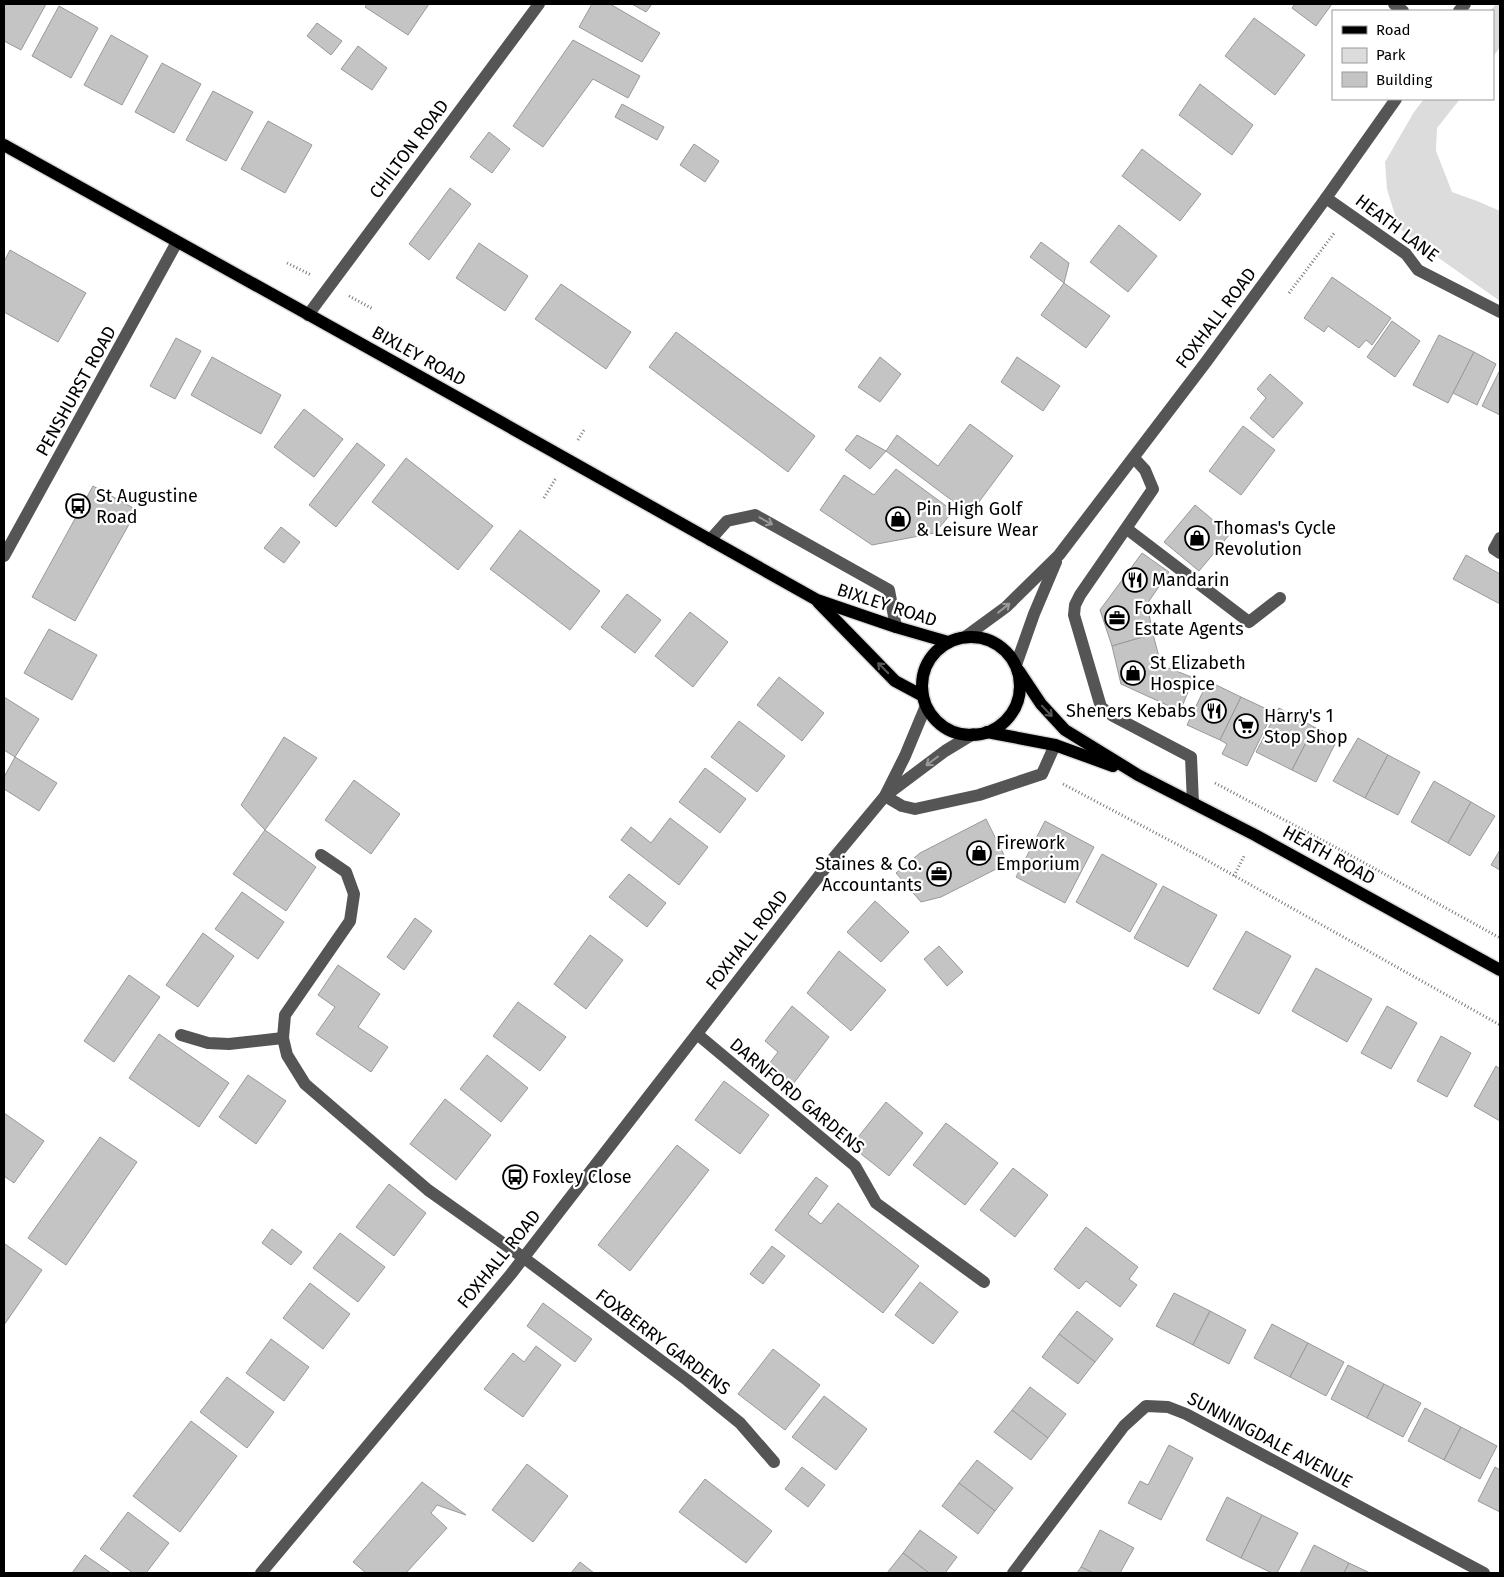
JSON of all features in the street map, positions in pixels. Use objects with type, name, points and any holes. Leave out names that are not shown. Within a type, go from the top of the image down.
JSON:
[{"type":"main road","name":"BIXLEY ROAD","points":[[4,145],[816,600],[948,642]]},
{"type":"main road","name":"BIXLEY ROAD","points":[[816,600],[896,681],[924,702]]},
{"type":"main road","points":[[973,636],[986,638],[1007,651],[1017,668],[1021,686],[1015,708],[1001,726],[987,732],[973,734],[956,732],[942,728],[930,716],[924,702],[924,673],[929,661],[937,650],[948,642],[973,636]]},
{"type":"main road","name":"HEATH ROAD","points":[[1017,668],[1041,704],[1066,730],[1138,775],[1256,835],[1500,970]]},
{"type":"main road","name":"HEATH ROAD","points":[[987,732],[1055,745],[1138,775]]},
{"type":"street","name":"CHILTON ROAD","points":[[308,314],[539,4]]},
{"type":"street","name":"FOXHALL ROAD","points":[[965,637],[1010,604],[1059,555],[1134,458],[1326,198],[1395,100]]},
{"type":"street","name":"HEATH LANE","points":[[1326,198],[1406,254],[1418,270],[1500,312]]},
{"type":"street","name":"PENSHURST ROAD","points":[[4,556],[177,242]]},
{"type":"street","points":[[1134,458],[1145,470],[1153,489],[1080,595],[1075,605],[1074,615],[1101,707],[1113,716],[1190,757],[1192,803]]},
{"type":"street","points":[[710,540],[727,520],[755,515],[889,590],[896,627]]},
{"type":"street","points":[[1127,529],[1248,622],[1280,598]]},
{"type":"street","points":[[1500,538],[1494,549],[1500,553]]},
{"type":"street","name":"FOXHALL ROAD","points":[[1017,668],[1034,614],[1059,555]]},
{"type":"street","name":"FOXHALL ROAD","points":[[261,1573],[524,1258],[826,867],[885,796],[905,756],[924,702]]},
{"type":"street","name":"FOXHALL ROAD","points":[[885,796],[945,751],[973,734]]},
{"type":"street","points":[[885,796],[902,806],[915,809],[979,795],[1042,774],[1055,745]]},
{"type":"street","points":[[321,855],[346,872],[354,894],[350,921],[286,1015],[283,1038],[287,1055],[305,1084],[428,1190],[524,1258]]},
{"type":"street","name":"DARNFORD GARDENS","points":[[697,1034],[855,1166],[876,1203],[984,1282]]},
{"type":"street","points":[[181,1035],[208,1043],[230,1044],[283,1038]]},
{"type":"street","name":"FOXBERRY GARDENS","points":[[524,1258],[687,1380],[740,1423],[774,1462]]},
{"type":"street","name":"SUNNINGDALE AVENUE","points":[[1013,1573],[1124,1426],[1146,1406],[1168,1407],[1186,1414],[1484,1573]]},
{"type":"path","points":[[1284,298],[1336,230]]},
{"type":"path","points":[[1191,770],[1350,854],[1500,938]]},
{"type":"path","points":[[1042,774],[1209,862],[1500,1025]]},
{"type":"green space","points":[[1496,4],[1500,4],[1500,47],[1494,56],[1494,10],[1491,10]]},
{"type":"green space","points":[[1423,100],[1459,100],[1437,128],[1436,151],[1452,192],[1500,211],[1500,301],[1399,228],[1387,189],[1385,162],[1414,112]]},
{"type":"building","points":[[4,4],[46,4],[21,50],[4,41]]},
{"type":"building","points":[[367,4],[429,4],[408,35],[365,7]]},
{"type":"building","points":[[592,4],[610,4],[660,33],[642,62],[579,27]]},
{"type":"building","points":[[632,4],[652,4],[646,12]]},
{"type":"building","points":[[1295,4],[1332,4],[1316,26],[1292,8]]},
{"type":"building","points":[[59,6],[98,28],[71,78],[32,56]]},
{"type":"building","points":[[1254,18],[1305,55],[1275,95],[1225,56]]},
{"type":"building","points":[[317,23],[342,41],[331,55],[307,36]]},
{"type":"building","points":[[111,35],[148,56],[122,105],[84,85]]},
{"type":"building","points":[[573,40],[640,76],[628,98],[593,79],[543,147],[513,126]]},
{"type":"building","points":[[358,46],[387,68],[372,90],[341,69]]},
{"type":"building","points":[[162,63],[201,84],[174,133],[135,112]]},
{"type":"building","points":[[1200,84],[1253,125],[1232,155],[1179,115]]},
{"type":"building","points":[[213,91],[253,112],[226,161],[186,140]]},
{"type":"building","points":[[622,104],[664,127],[657,140],[615,117]]},
{"type":"building","points":[[268,121],[312,145],[285,193],[241,169]]},
{"type":"building","points":[[489,132],[510,149],[492,173],[470,157]]},
{"type":"building","points":[[694,144],[719,161],[705,182],[680,165]]},
{"type":"building","points":[[1142,149],[1201,194],[1180,221],[1122,176]]},
{"type":"building","points":[[450,188],[471,204],[429,260],[409,244]]},
{"type":"building","points":[[1119,225],[1157,256],[1128,292],[1090,262]]},
{"type":"building","points":[[1041,242],[1069,263],[1064,283],[1030,257]]},
{"type":"building","points":[[479,243],[528,276],[505,311],[456,278]]},
{"type":"building","points":[[10,250],[86,293],[58,342],[4,312],[4,262]]},
{"type":"building","points":[[1332,277],[1391,318],[1372,345],[1366,340],[1359,348],[1328,326],[1324,332],[1304,318]]},
{"type":"building","points":[[1064,283],[1110,316],[1086,348],[1041,315]]},
{"type":"building","points":[[561,284],[631,332],[606,369],[535,319]]},
{"type":"building","points":[[1392,321],[1420,341],[1395,377],[1367,357]]},
{"type":"building","points":[[676,332],[815,436],[788,472],[649,367]]},
{"type":"building","points":[[1439,335],[1474,352],[1448,403],[1413,385]]},
{"type":"building","points":[[176,338],[201,351],[175,399],[150,386]]},
{"type":"building","points":[[1474,352],[1496,364],[1477,405],[1453,393]]},
{"type":"building","points":[[212,357],[281,395],[261,434],[191,395]]},
{"type":"building","points":[[880,357],[901,374],[880,402],[858,387]]},
{"type":"building","points":[[1017,357],[1060,386],[1043,411],[1001,382]]},
{"type":"building","points":[[1500,370],[1500,415],[1482,406]]},
{"type":"building","points":[[1270,374],[1303,403],[1273,438],[1250,418],[1266,398],[1257,389]]},
{"type":"building","points":[[304,409],[343,439],[314,477],[274,447]]},
{"type":"building","points":[[970,424],[1013,456],[970,514],[886,451],[897,435],[938,466]]},
{"type":"building","points":[[1243,426],[1275,450],[1241,495],[1209,471]]},
{"type":"building","points":[[857,435],[886,451],[870,469],[845,450]]},
{"type":"building","points":[[357,443],[385,465],[336,527],[309,505]]},
{"type":"building","points":[[406,458],[493,526],[458,570],[372,502]]},
{"type":"building","points":[[896,469],[953,511],[935,533],[872,545],[820,510],[844,475],[874,495]]},
{"type":"building","points":[[93,486],[137,510],[75,621],[32,597]]},
{"type":"building","name":"Thomas's Cycle Revolution","points":[[1195,505],[1230,534],[1199,571],[1164,542]]},
{"type":"building","points":[[281,527],[300,542],[284,563],[264,548]]},
{"type":"building","points":[[520,530],[600,591],[570,630],[490,569]]},
{"type":"building","points":[[1142,553],[1169,572],[1147,604],[1153,634],[1112,646],[1100,610]]},
{"type":"building","points":[[1466,555],[1500,574],[1500,604],[1453,579]]},
{"type":"building","points":[[627,594],[661,620],[635,653],[601,627]]},
{"type":"building","points":[[690,612],[728,642],[693,687],[655,656]]},
{"type":"building","points":[[49,629],[97,655],[72,700],[24,673]]},
{"type":"building","points":[[1153,634],[1161,665],[1194,678],[1180,711],[1121,684],[1112,646]]},
{"type":"building","points":[[779,677],[824,713],[802,741],[757,705]]},
{"type":"building","name":"Sheners Kebabs","points":[[1208,681],[1241,697],[1220,740],[1187,725]]},
{"type":"building","points":[[4,697],[39,719],[15,757],[4,750]]},
{"type":"building","name":"Harry's 1 Stop Shop","points":[[1241,697],[1273,712],[1247,766],[1222,754],[1227,744],[1220,740]]},
{"type":"building","points":[[1279,708],[1314,727],[1292,770],[1256,752]]},
{"type":"building","points":[[739,721],[785,756],[757,792],[711,757]]},
{"type":"building","points":[[1314,727],[1338,738],[1316,782],[1292,770]]},
{"type":"building","points":[[284,737],[317,758],[265,830],[241,805]]},
{"type":"building","points":[[1358,738],[1388,755],[1365,798],[1333,781]]},
{"type":"building","points":[[1388,755],[1420,772],[1398,815],[1365,798]]},
{"type":"building","points":[[15,757],[57,783],[39,811],[4,789],[4,777]]},
{"type":"building","points":[[705,768],[746,799],[720,833],[679,802]]},
{"type":"building","points":[[354,780],[400,814],[371,854],[325,820]]},
{"type":"building","points":[[1434,781],[1471,802],[1448,843],[1411,822]]},
{"type":"building","points":[[1471,802],[1495,816],[1470,856],[1448,843]]},
{"type":"building","points":[[670,818],[708,847],[679,885],[621,840],[631,827],[651,843]]},
{"type":"building","points":[[986,819],[1008,863],[941,897],[921,902],[896,873],[920,853]]},
{"type":"building","points":[[1045,821],[1094,847],[1065,903],[1016,877]]},
{"type":"building","points":[[265,830],[316,867],[286,911],[233,874]]},
{"type":"building","points":[[1500,850],[1500,870],[1491,865]]},
{"type":"building","points":[[1102,854],[1157,884],[1130,932],[1076,902]]},
{"type":"building","points":[[629,874],[666,903],[647,927],[609,897]]},
{"type":"building","points":[[1163,886],[1217,915],[1188,967],[1134,938]]},
{"type":"building","points":[[242,892],[284,922],[258,959],[215,929]]},
{"type":"building","points":[[875,901],[909,932],[881,962],[847,932]]},
{"type":"building","points":[[415,918],[432,931],[404,970],[387,957]]},
{"type":"building","points":[[1246,931],[1291,956],[1259,1014],[1213,989]]},
{"type":"building","points":[[203,933],[234,956],[198,1007],[166,985]]},
{"type":"building","points":[[590,935],[623,960],[586,1009],[554,984]]},
{"type":"building","points":[[939,946],[963,972],[947,986],[924,959]]},
{"type":"building","points":[[839,951],[886,990],[851,1031],[807,993]]},
{"type":"building","points":[[338,965],[380,994],[358,1027],[388,1047],[371,1072],[316,1034],[335,1007],[318,995]]},
{"type":"building","points":[[1316,968],[1372,999],[1347,1042],[1292,1011]]},
{"type":"building","points":[[129,975],[160,997],[114,1062],[84,1041]]},
{"type":"building","points":[[518,1002],[566,1037],[540,1071],[493,1036]]},
{"type":"building","points":[[792,1006],[829,1037],[793,1084],[769,1064],[778,1052],[765,1041]]},
{"type":"building","points":[[1387,1006],[1417,1023],[1391,1069],[1361,1053]]},
{"type":"building","points":[[159,1034],[229,1083],[199,1127],[129,1078]]},
{"type":"building","points":[[1441,1036],[1471,1053],[1447,1097],[1417,1081]]},
{"type":"building","points":[[487,1055],[528,1088],[501,1122],[460,1089]]},
{"type":"building","points":[[1496,1066],[1500,1069],[1500,1121],[1474,1106]]},
{"type":"building","points":[[248,1075],[286,1101],[256,1144],[219,1117]]},
{"type":"building","points":[[724,1081],[769,1115],[740,1154],[695,1120]]},
{"type":"building","points":[[445,1099],[491,1135],[456,1180],[410,1144]]},
{"type":"building","points":[[886,1102],[923,1133],[889,1176],[851,1146]]},
{"type":"building","points":[[4,1113],[44,1141],[14,1183],[4,1176]]},
{"type":"building","points":[[946,1123],[998,1163],[965,1205],[913,1165]]},
{"type":"building","points":[[100,1137],[137,1162],[66,1265],[28,1238]]},
{"type":"building","points":[[677,1145],[709,1170],[630,1271],[598,1245]]},
{"type":"building","points":[[1013,1168],[1048,1195],[1015,1237],[980,1210]]},
{"type":"building","points":[[816,1177],[828,1186],[808,1214],[821,1224],[838,1203],[919,1266],[883,1313],[775,1230]]},
{"type":"building","points":[[389,1184],[426,1213],[394,1256],[356,1227]]},
{"type":"building","points":[[1086,1227],[1138,1267],[1129,1279],[1137,1285],[1120,1307],[1086,1281],[1079,1289],[1054,1269]]},
{"type":"building","points":[[272,1229],[302,1252],[291,1265],[262,1243]]},
{"type":"building","points":[[340,1233],[385,1267],[358,1302],[313,1268]]},
{"type":"building","points":[[5,1244],[42,1270],[4,1325],[4,1246]]},
{"type":"building","points":[[772,1246],[785,1256],[763,1284],[750,1274]]},
{"type":"building","points":[[920,1282],[958,1312],[933,1344],[895,1315]]},
{"type":"building","points":[[310,1283],[350,1314],[323,1349],[283,1318]]},
{"type":"building","points":[[1174,1293],[1210,1311],[1193,1345],[1156,1326]]},
{"type":"building","points":[[543,1303],[592,1339],[575,1362],[527,1326]]},
{"type":"building","points":[[1077,1311],[1113,1339],[1095,1362],[1059,1334]]},
{"type":"building","points":[[1210,1311],[1246,1330],[1229,1364],[1193,1345]]},
{"type":"building","points":[[1272,1324],[1308,1343],[1290,1377],[1254,1358]]},
{"type":"building","points":[[1059,1334],[1095,1362],[1078,1384],[1042,1357]]},
{"type":"building","points":[[271,1339],[309,1367],[284,1401],[246,1373]]},
{"type":"building","points":[[1308,1343],[1344,1362],[1326,1396],[1290,1377]]},
{"type":"building","points":[[536,1346],[561,1365],[523,1417],[484,1389],[513,1353],[524,1362]]},
{"type":"building","points":[[773,1349],[820,1385],[785,1430],[738,1394]]},
{"type":"building","points":[[1348,1365],[1384,1384],[1367,1418],[1331,1399]]},
{"type":"building","points":[[227,1377],[274,1412],[247,1448],[200,1412]]},
{"type":"building","points":[[1384,1384],[1421,1403],[1403,1437],[1367,1418]]},
{"type":"building","points":[[1030,1387],[1066,1414],[1048,1438],[1012,1410]]},
{"type":"building","points":[[824,1396],[867,1429],[836,1470],[792,1437]]},
{"type":"building","points":[[1425,1408],[1461,1427],[1444,1460],[1408,1441]]},
{"type":"building","points":[[1012,1410],[1048,1438],[1031,1460],[994,1432]]},
{"type":"building","points":[[191,1421],[237,1456],[180,1532],[133,1496]]},
{"type":"building","points":[[1461,1427],[1497,1446],[1480,1479],[1444,1460]]},
{"type":"building","points":[[1169,1445],[1193,1458],[1161,1520],[1128,1503],[1140,1481],[1148,1485]]},
{"type":"building","points":[[977,1460],[1013,1488],[995,1511],[959,1483]]},
{"type":"building","points":[[527,1464],[568,1496],[533,1542],[492,1510]]},
{"type":"building","points":[[802,1467],[825,1485],[808,1507],[785,1489]]},
{"type":"building","points":[[1495,1467],[1500,1470],[1500,1512],[1478,1501]]},
{"type":"building","points":[[705,1479],[772,1531],[746,1563],[679,1512]]},
{"type":"building","points":[[422,1482],[466,1515],[437,1505],[431,1513],[447,1528],[406,1573],[366,1573],[353,1562]]},
{"type":"building","points":[[959,1483],[995,1511],[978,1534],[942,1506]]},
{"type":"building","points":[[1227,1497],[1262,1515],[1241,1558],[1206,1540]]},
{"type":"building","points":[[128,1512],[169,1543],[146,1573],[133,1573],[100,1549]]},
{"type":"building","points":[[1262,1515],[1298,1533],[1277,1573],[1272,1573],[1241,1558]]},
{"type":"building","points":[[920,1530],[957,1557],[945,1573],[929,1573],[903,1553]]},
{"type":"building","points":[[1100,1530],[1134,1548],[1120,1573],[1093,1573],[1081,1567]]},
{"type":"building","points":[[1314,1545],[1349,1563],[1344,1573],[1300,1573]]},
{"type":"building","points":[[903,1553],[929,1573],[887,1573]]},
{"type":"building","points":[[85,1555],[111,1573],[72,1573]]},
{"type":"building","points":[[580,1562],[594,1573],[571,1573]]},
{"type":"building","points":[[1349,1563],[1370,1573],[1344,1573]]},
{"type":"building","points":[[1081,1567],[1093,1573],[1077,1573]]},
{"type":"place","name":"St Augustine Road","points":[[78,506]]},
{"type":"place","name":"Pin High Golf & Leisure Wear","points":[[898,519]]},
{"type":"place","name":"Thomas's Cycle Revolution","points":[[1197,538]]},
{"type":"place","name":"Mandarin","points":[[1135,580]]},
{"type":"place","name":"Foxhall Estate Agents","points":[[1117,618]]},
{"type":"place","name":"St Elizabeth Hospice","points":[[1133,673]]},
{"type":"place","name":"Sheners Kebabs","points":[[1214,711]]},
{"type":"place","name":"Harry's 1 Stop Shop","points":[[1246,726]]},
{"type":"place","name":"Firework Emporium","points":[[979,853]]},
{"type":"place","name":"Staines & Co. Accountants","points":[[939,874]]},
{"type":"place","name":"Foxley Close","points":[[515,1177]]}]
